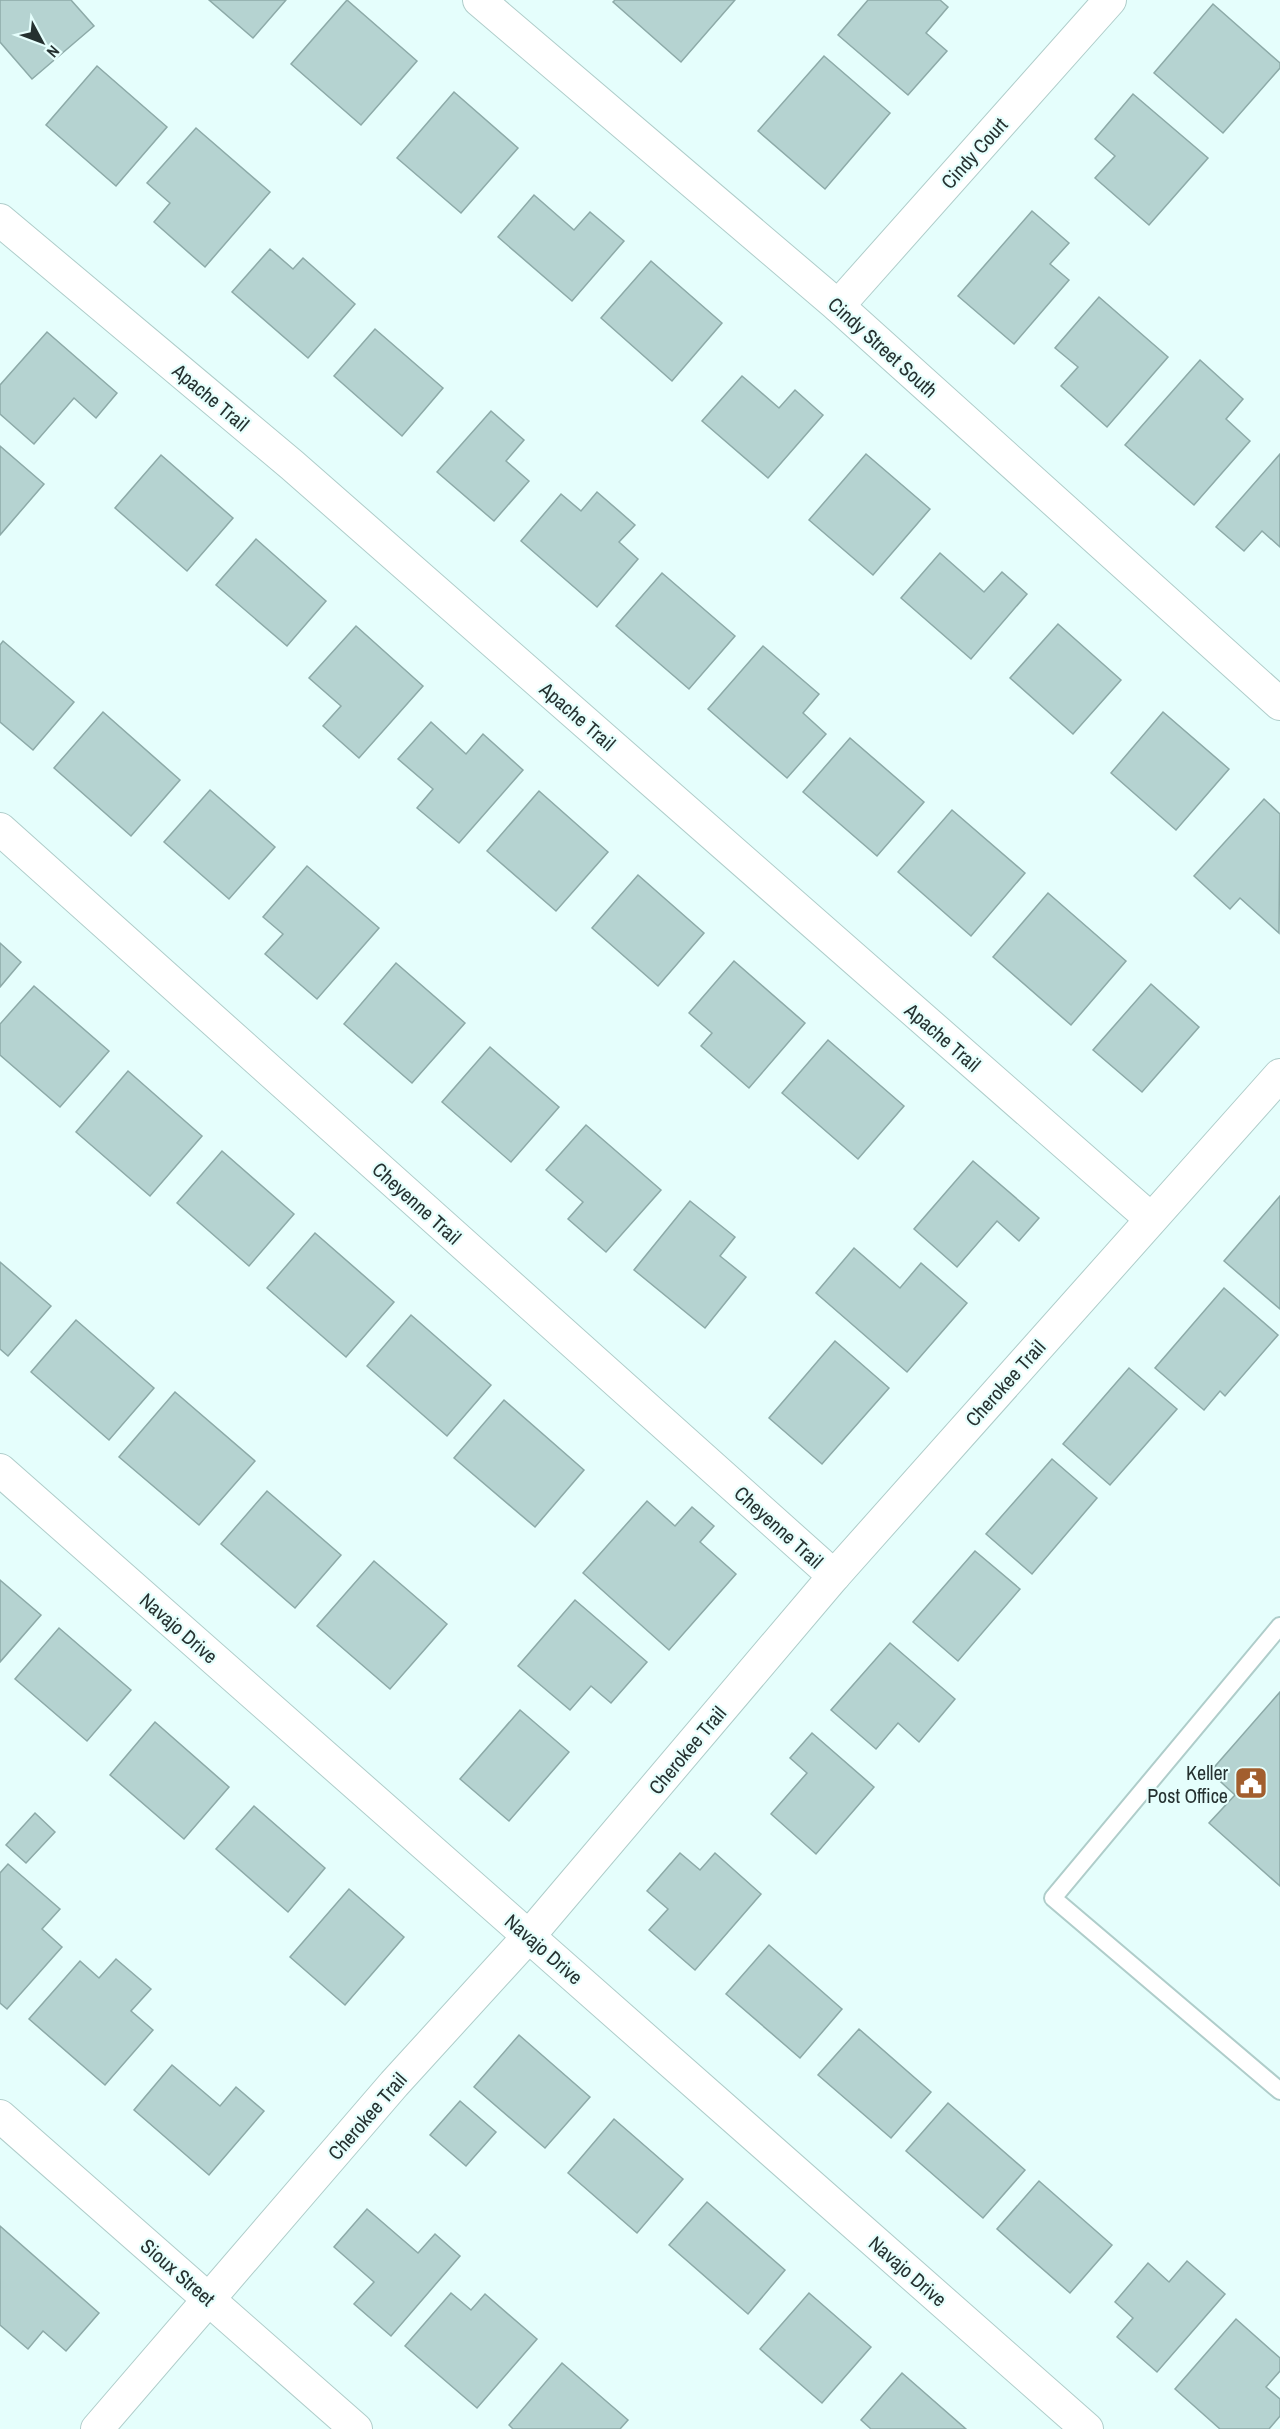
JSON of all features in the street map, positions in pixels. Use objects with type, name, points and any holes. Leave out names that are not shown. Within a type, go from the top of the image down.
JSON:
[{"type":"street","name":"Cindy Street South","points":[[479,0],[838,306],[1280,704]]},
{"type":"street","name":"Cindy Court","points":[[838,306],[1110,0]]},
{"type":"street","name":"Apache Trail","points":[[0,220],[301,473],[1151,1219]]},
{"type":"street","name":"Cheyenne Trail","points":[[0,829],[834,1576]]},
{"type":"street","name":"Cherokee Trail","points":[[97,2429],[394,2085],[529,1936],[834,1576],[1280,1075]]},
{"type":"street","name":"Navajo Drive","points":[[0,1470],[1087,2429]]},
{"type":"street","name":"Sioux Street","points":[[0,2116],[356,2429]]},
{"type":"lane","points":[[1280,1626],[1053,1898],[1280,2091]]},
{"type":"building","points":[[0,0],[71,0],[94,26],[32,79],[0,42]]},
{"type":"building","points":[[209,0],[286,0],[253,38]]},
{"type":"building","points":[[347,0],[417,61],[361,125],[291,64]]},
{"type":"building","points":[[615,0],[735,0],[681,62],[613,2]]},
{"type":"building","points":[[868,0],[940,0],[948,7],[926,33],[947,51],[908,95],[838,35]]},
{"type":"building","points":[[1213,4],[1280,63],[1280,68],[1223,133],[1154,73]]},
{"type":"building","points":[[824,56],[890,113],[825,189],[758,131]]},
{"type":"building","points":[[97,66],[167,127],[116,186],[46,125]]},
{"type":"building","points":[[454,92],[518,148],[461,213],[397,158]]},
{"type":"building","points":[[1133,94],[1208,158],[1149,225],[1095,178],[1115,156],[1095,139]]},
{"type":"building","points":[[196,128],[270,192],[205,267],[154,222],[170,203],[147,183]]},
{"type":"building","points":[[534,195],[574,230],[590,212],[624,241],[572,301],[498,237]]},
{"type":"building","points":[[1032,211],[1069,243],[1050,264],[1069,280],[1014,344],[958,296]]},
{"type":"building","points":[[270,249],[293,269],[303,258],[355,304],[308,358],[232,292]]},
{"type":"building","points":[[651,261],[722,323],[672,381],[601,318]]},
{"type":"building","points":[[1099,297],[1168,357],[1107,427],[1061,386],[1078,367],[1055,348]]},
{"type":"building","points":[[375,329],[443,388],[402,436],[334,376]]},
{"type":"building","points":[[47,332],[117,393],[96,418],[74,398],[34,444],[0,414],[0,385]]},
{"type":"building","points":[[1200,360],[1243,399],[1226,419],[1250,441],[1194,505],[1125,445]]},
{"type":"building","points":[[742,376],[779,408],[795,390],[823,415],[768,478],[702,421]]},
{"type":"building","points":[[491,411],[524,440],[506,461],[529,481],[494,521],[437,472]]},
{"type":"building","points":[[0,446],[44,484],[0,535]]},
{"type":"building","points":[[866,454],[930,509],[873,575],[809,520]]},
{"type":"building","points":[[1280,454],[1280,547],[1262,531],[1244,551],[1216,527]]},
{"type":"building","points":[[161,455],[233,518],[187,571],[115,508]]},
{"type":"building","points":[[597,492],[635,525],[619,542],[638,559],[597,607],[521,541],[561,494],[581,511]]},
{"type":"building","points":[[256,539],[326,601],[287,646],[216,585]]},
{"type":"building","points":[[940,553],[984,592],[1002,572],[1027,594],[971,659],[901,598]]},
{"type":"building","points":[[662,573],[735,636],[689,689],[616,626]]},
{"type":"building","points":[[1058,624],[1121,680],[1073,734],[1010,678]]},
{"type":"building","points":[[356,626],[423,686],[359,758],[323,726],[341,706],[309,678]]},
{"type":"building","points":[[3,641],[74,702],[33,750],[0,722],[0,645]]},
{"type":"building","points":[[763,646],[819,694],[803,713],[826,734],[787,778],[708,709]]},
{"type":"building","points":[[103,712],[180,780],[131,836],[54,768]]},
{"type":"building","points":[[1163,712],[1229,769],[1176,830],[1111,773]]},
{"type":"building","points":[[431,722],[466,754],[483,734],[523,770],[459,843],[417,808],[433,789],[398,759]]},
{"type":"building","points":[[850,738],[924,802],[877,856],[803,792]]},
{"type":"building","points":[[210,790],[275,847],[229,899],[164,842]]},
{"type":"building","points":[[539,791],[608,852],[556,911],[487,851]]},
{"type":"building","points":[[1264,799],[1280,814],[1279,933],[1240,898],[1230,909],[1194,876]]},
{"type":"building","points":[[952,810],[1025,873],[971,936],[898,872]]},
{"type":"building","points":[[307,866],[379,928],[317,999],[265,954],[283,934],[263,917]]},
{"type":"building","points":[[638,875],[704,933],[658,986],[592,928]]},
{"type":"building","points":[[1048,893],[1126,961],[1071,1025],[993,957]]},
{"type":"building","points":[[0,943],[21,962],[0,987]]},
{"type":"building","points":[[734,961],[805,1023],[749,1088],[701,1046],[712,1033],[689,1013]]},
{"type":"building","points":[[396,963],[465,1023],[412,1083],[344,1024]]},
{"type":"building","points":[[1151,984],[1199,1027],[1142,1092],[1093,1050]]},
{"type":"building","points":[[34,986],[109,1051],[60,1107],[0,1055],[0,1024]]},
{"type":"building","points":[[828,1040],[904,1106],[858,1159],[782,1093]]},
{"type":"building","points":[[490,1047],[559,1107],[511,1162],[442,1102]]},
{"type":"building","points":[[128,1071],[202,1136],[150,1196],[76,1132]]},
{"type":"building","points":[[586,1125],[661,1190],[606,1252],[568,1219],[583,1202],[546,1170]]},
{"type":"building","points":[[222,1151],[294,1214],[249,1266],[177,1203]]},
{"type":"building","points":[[973,1161],[1039,1218],[1019,1241],[997,1221],[957,1267],[914,1229]]},
{"type":"building","points":[[1280,1196],[1280,1309],[1224,1261]]},
{"type":"building","points":[[690,1201],[735,1237],[720,1256],[746,1277],[705,1328],[634,1270]]},
{"type":"building","points":[[315,1233],[394,1302],[346,1357],[267,1288]]},
{"type":"building","points":[[854,1248],[900,1288],[921,1263],[967,1303],[907,1372],[816,1293]]},
{"type":"building","points":[[0,1262],[51,1306],[8,1356],[0,1349]]},
{"type":"building","points":[[1224,1288],[1278,1335],[1225,1396],[1220,1391],[1204,1410],[1155,1368]]},
{"type":"building","points":[[411,1315],[491,1385],[447,1436],[367,1366]]},
{"type":"building","points":[[76,1320],[154,1388],[109,1440],[31,1372]]},
{"type":"building","points":[[835,1341],[889,1388],[822,1464],[769,1418]]},
{"type":"building","points":[[1129,1368],[1177,1409],[1110,1485],[1063,1444]]},
{"type":"building","points":[[175,1392],[255,1461],[199,1525],[119,1457]]},
{"type":"building","points":[[504,1400],[584,1470],[535,1527],[454,1458]]},
{"type":"building","points":[[1052,1459],[1097,1498],[1032,1574],[986,1534]]},
{"type":"building","points":[[267,1491],[341,1555],[295,1608],[221,1544]]},
{"type":"building","points":[[647,1501],[675,1526],[692,1507],[714,1526],[700,1542],[736,1574],[669,1650],[583,1573]]},
{"type":"building","points":[[975,1551],[1020,1589],[958,1661],[913,1622]]},
{"type":"building","points":[[374,1561],[447,1624],[390,1689],[317,1626]]},
{"type":"building","points":[[0,1580],[41,1615],[0,1662]]},
{"type":"building","points":[[575,1600],[647,1662],[611,1703],[591,1686],[570,1710],[518,1666]]},
{"type":"building","points":[[59,1628],[131,1690],[87,1741],[15,1679]]},
{"type":"building","points":[[890,1643],[955,1699],[919,1742],[898,1723],[876,1749],[831,1710]]},
{"type":"building","name":"Keller Post Office","points":[[1280,1692],[1280,1886],[1209,1823],[1235,1795],[1210,1772]]},
{"type":"building","points":[[520,1710],[569,1752],[509,1821],[460,1779]]},
{"type":"building","points":[[155,1722],[229,1787],[184,1839],[110,1775]]},
{"type":"building","points":[[812,1733],[874,1787],[816,1854],[771,1814],[807,1773],[790,1758]]},
{"type":"building","points":[[254,1806],[325,1868],[288,1912],[216,1849]]},
{"type":"building","points":[[35,1813],[55,1832],[26,1863],[6,1845]]},
{"type":"building","points":[[680,1853],[700,1870],[715,1853],[761,1894],[695,1970],[649,1930],[668,1909],[647,1891]]},
{"type":"building","points":[[8,1864],[60,1909],[42,1929],[62,1947],[7,2009],[0,2003],[0,1873]]},
{"type":"building","points":[[349,1889],[404,1937],[345,2005],[290,1957]]},
{"type":"building","points":[[769,1945],[842,2009],[800,2058],[726,1994]]},
{"type":"building","points":[[116,1959],[151,1989],[131,2011],[153,2030],[105,2085],[29,2019],[80,1961],[99,1978]]},
{"type":"building","points":[[859,2029],[931,2092],[891,2138],[818,2075]]},
{"type":"building","points":[[519,2035],[590,2097],[545,2148],[474,2087]]},
{"type":"building","points":[[172,2065],[220,2106],[236,2087],[264,2111],[209,2175],[134,2110]]},
{"type":"building","points":[[460,2101],[496,2132],[466,2166],[430,2135]]},
{"type":"building","points":[[948,2103],[1025,2170],[983,2218],[906,2151]]},
{"type":"building","points":[[614,2119],[683,2179],[637,2233],[568,2173]]},
{"type":"building","points":[[1039,2181],[1112,2245],[1070,2293],[997,2229]]},
{"type":"building","points":[[707,2202],[785,2270],[748,2314],[669,2245]]},
{"type":"building","points":[[367,2209],[418,2253],[435,2234],[460,2256],[391,2336],[354,2304],[374,2282],[334,2247]]},
{"type":"building","points":[[0,2226],[99,2313],[66,2351],[43,2331],[28,2349],[0,2325]]},
{"type":"building","points":[[1187,2261],[1225,2294],[1157,2372],[1117,2337],[1133,2318],[1115,2302],[1148,2263],[1169,2282]]},
{"type":"building","points":[[451,2293],[471,2310],[485,2294],[537,2339],[477,2408],[405,2346]]},
{"type":"building","points":[[809,2293],[871,2347],[822,2403],[760,2349]]},
{"type":"building","points":[[1236,2319],[1280,2358],[1280,2371],[1266,2387],[1280,2399],[1280,2416],[1269,2429],[1220,2429],[1175,2389]]},
{"type":"building","points":[[562,2363],[628,2420],[620,2429],[513,2429],[509,2425]]},
{"type":"building","points":[[902,2373],[966,2429],[871,2429],[861,2420]]},
{"type":"place","name":"Keller Post Office","points":[[1251,1783]]}]
